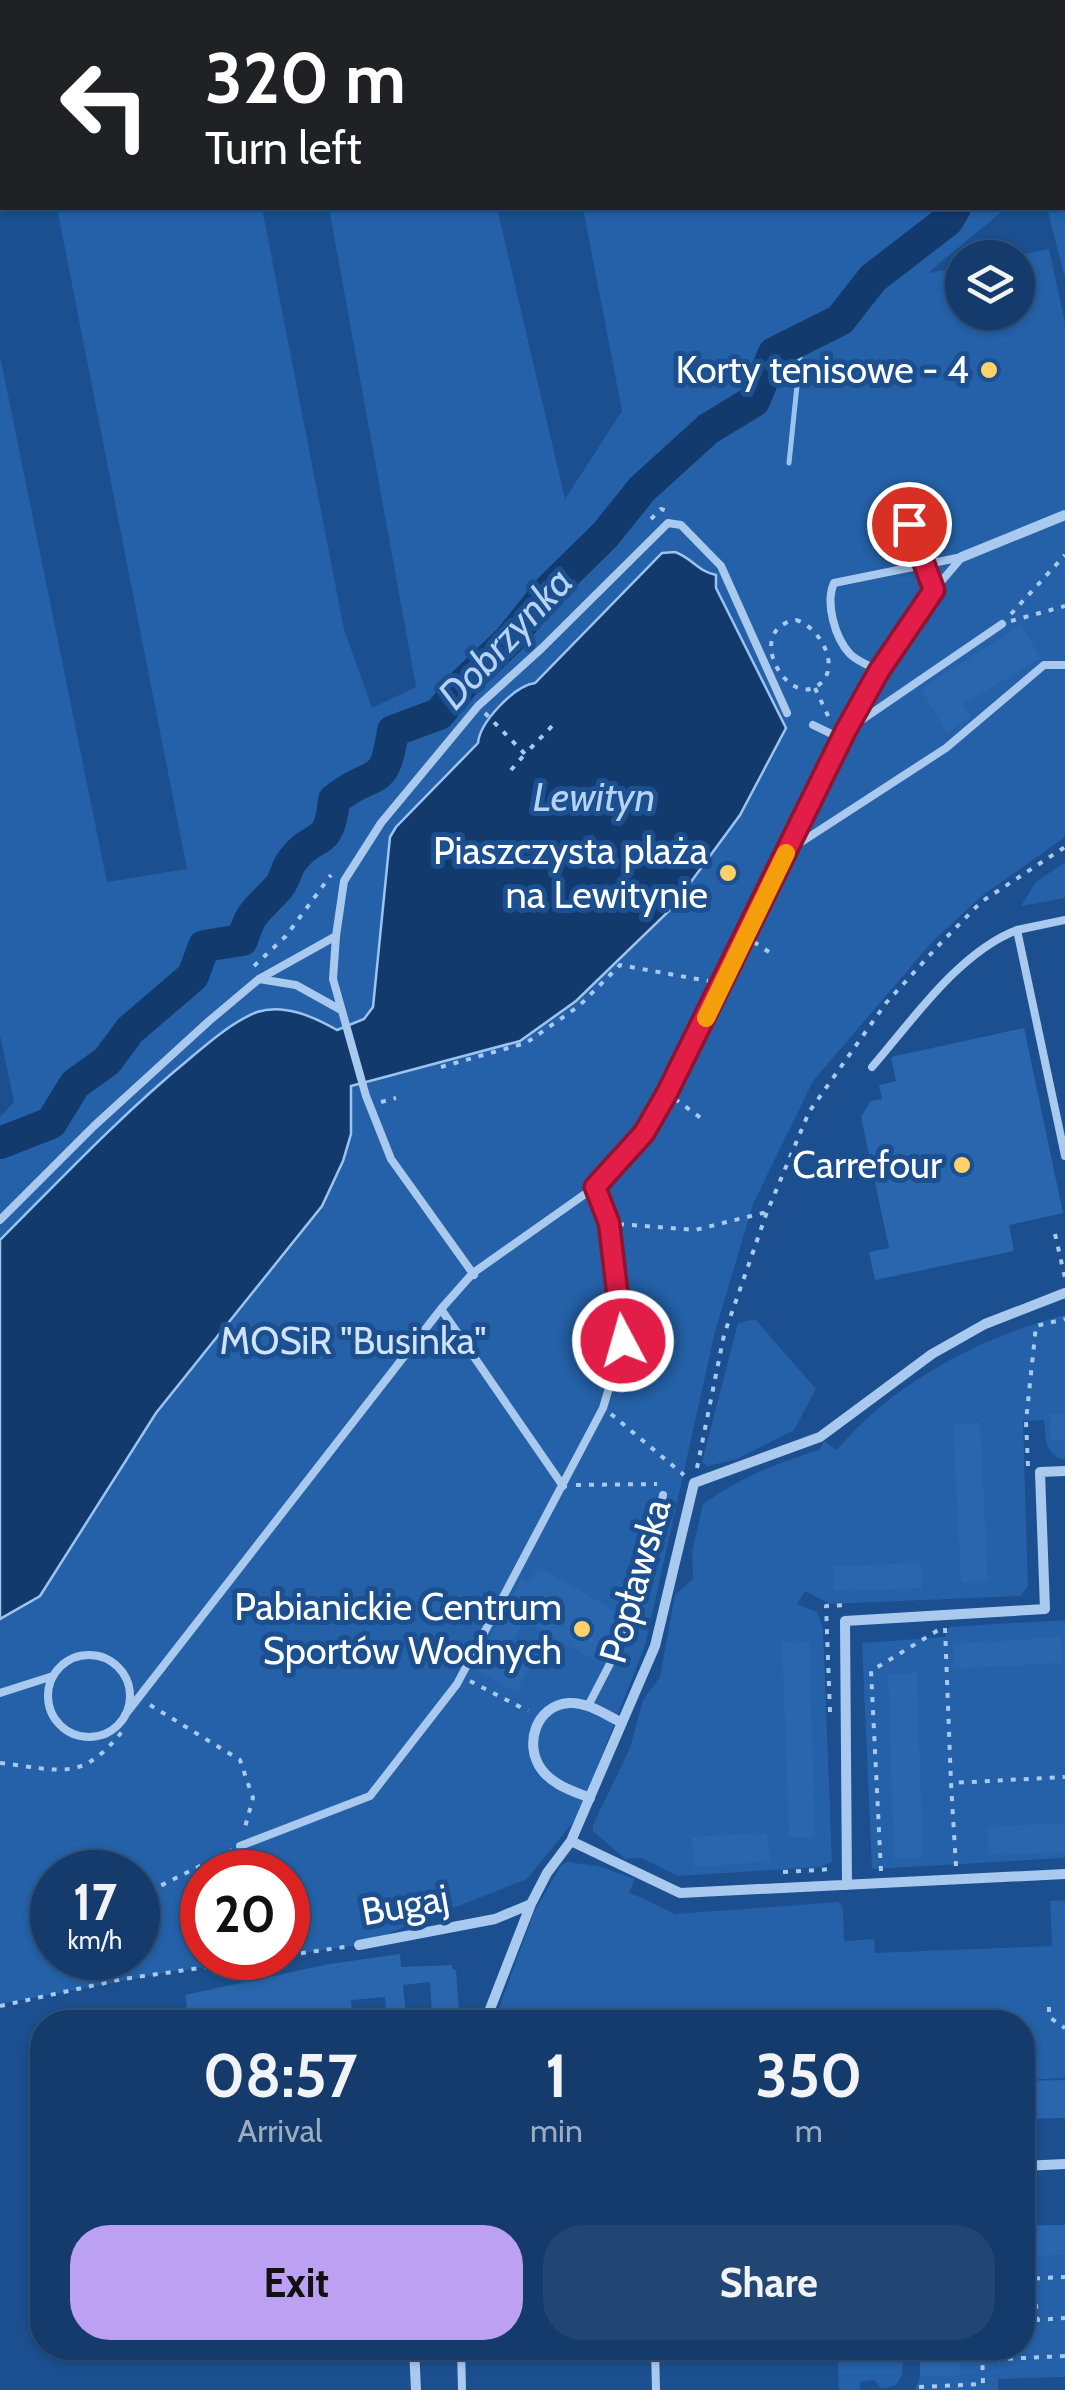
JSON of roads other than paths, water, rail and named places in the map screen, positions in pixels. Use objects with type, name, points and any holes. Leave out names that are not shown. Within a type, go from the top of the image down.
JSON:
[{"type":"street","points":[[962,558],[1065,515]]},
{"type":"street","name":"Popławska","points":[[490,2010],[531,1904],[571,1841],[655,1646],[694,1483],[820,1437],[932,1354],[985,1324],[1065,1293]]},
{"type":"street","points":[[847,1885],[845,1621],[945,1621],[1045,1609],[1040,1472],[1065,1471]]},
{"type":"street","points":[[590,1798],[555,1783],[542,1771],[533,1745],[534,1730],[553,1708],[569,1703],[588,1706],[622,1723]]},
{"type":"street","points":[[571,1841],[680,1893],[1065,1874]]},
{"type":"street","name":"Bugaj","points":[[359,1944],[495,1919],[531,1904]]},
{"type":"street","points":[[1035,2165],[1065,2164]]},
{"type":"street","points":[[415,2360],[416,2390]]},
{"type":"lane","points":[[474,1275],[391,1159],[366,1096],[333,980],[344,881],[381,822],[466,720],[668,523],[682,524],[721,566],[788,713]]},
{"type":"lane","points":[[909,524],[934,590]]},
{"type":"lane","points":[[879,671],[850,654],[832,619],[830,588],[834,583],[962,558]]},
{"type":"lane","points":[[53,1676],[49,1704],[64,1728],[76,1735],[104,1734],[126,1715],[442,1309],[474,1275],[595,1187],[644,1133],[723,984],[842,736],[879,671],[934,590],[962,558]]},
{"type":"lane","points":[[842,736],[1002,624]]},
{"type":"lane","points":[[786,852],[946,748],[1044,665],[1065,665]]},
{"type":"lane","points":[[812,725],[842,736]]},
{"type":"lane","points":[[872,1067],[977,952],[996,938],[1018,930],[1065,920]]},
{"type":"lane","points":[[1018,930],[1065,1156]]},
{"type":"lane","points":[[0,1220],[94,1126],[259,978],[336,936]]},
{"type":"lane","points":[[259,978],[296,986],[341,1010]]},
{"type":"lane","points":[[240,1846],[370,1796],[461,1676],[564,1486],[603,1408],[623,1341],[609,1223],[595,1187]]},
{"type":"lane","points":[[442,1309],[564,1486]]},
{"type":"lane","points":[[588,1706],[640,1606],[663,1495]]},
{"type":"lane","points":[[0,1694],[53,1676],[71,1659],[96,1655],[108,1659],[126,1678],[130,1690],[126,1715]]},
{"type":"lane","points":[[461,2360],[462,2390]]},
{"type":"lane","points":[[655,2360],[656,2390]]},
{"type":"water","name":"Lewityn","points":[[675,552],[716,575],[716,588],[786,728],[740,815],[671,909],[576,1001],[520,1041],[351,1086],[351,1134],[322,1206],[156,1413],[40,1596],[0,1619],[0,1240],[139,1103],[238,1021],[257,1012],[278,1009],[309,1016],[337,1030],[364,1019],[373,1007],[390,837],[396,827],[478,743],[499,706],[535,683],[662,553]]},
{"type":"waterway","name":"Dobrzynka","points":[[0,1143],[51,1123],[75,1084],[107,1061],[130,1030],[193,976],[204,946],[242,940],[252,916],[280,886],[292,861],[324,834],[334,800],[381,771],[393,731],[439,714],[466,681],[509,640],[549,590],[605,535],[642,489],[708,429],[754,401],[774,353],[840,320],[873,278],[947,221],[954,210]]},
{"type":"waterway","points":[[789,463],[802,337]]},
{"type":"place","name":"Korty tenisowe - 4","points":[[989,370]]},
{"type":"place","name":"Piaszczysta plaża na Lewitynie","points":[[728,873]]},
{"type":"place","name":"Carrefour","points":[[962,1165]]},
{"type":"place","name":"Pabianickie Centrum Sportów Wodnych","points":[[582,1629]]},
{"type":"park label","name":"MOSiR \"Businka\"","points":[[353,1341]]}]
